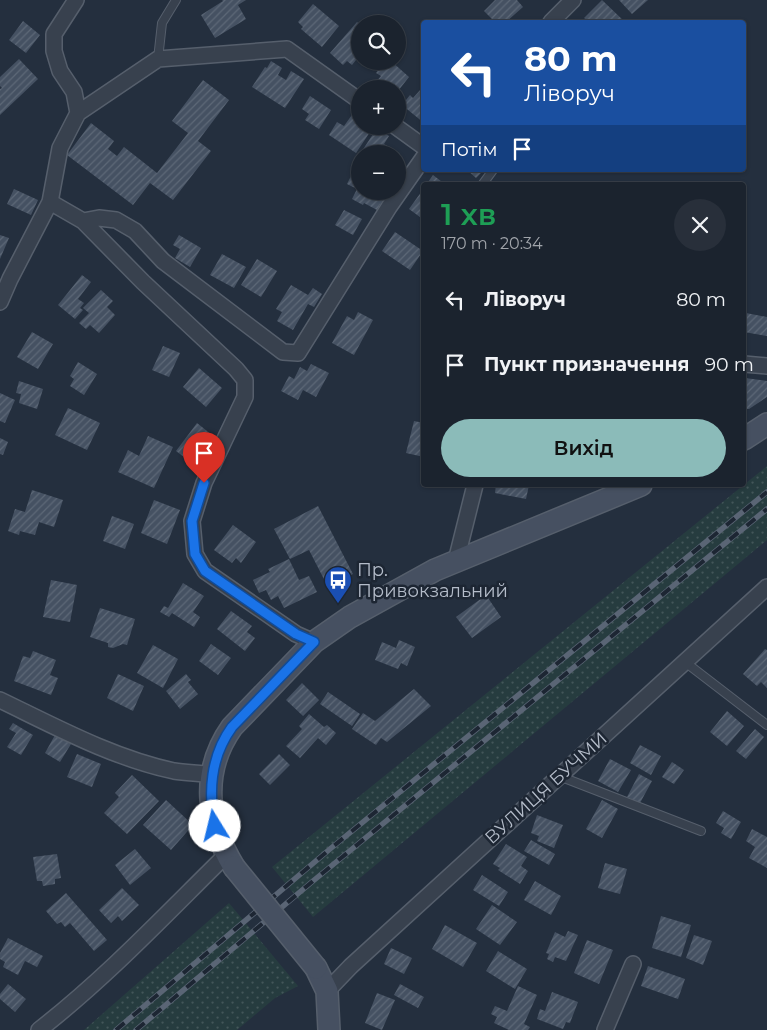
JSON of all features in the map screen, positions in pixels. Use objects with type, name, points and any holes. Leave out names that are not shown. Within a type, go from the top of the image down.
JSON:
[{"type":"street","points":[[76,0],[54,34],[54,51],[60,71],[74,92],[78,113]]},
{"type":"street","points":[[554,20],[573,0]]},
{"type":"street","points":[[0,302],[10,278],[50,202],[60,148],[78,113],[158,59],[287,49],[351,95]]},
{"type":"street","points":[[406,134],[421,145]]},
{"type":"street","points":[[83,221],[99,218],[116,220],[135,231],[163,260],[283,352],[298,353],[389,207],[421,161]]},
{"type":"street","points":[[50,202],[83,221],[143,282],[236,369],[245,380],[245,397],[204,483],[192,521],[195,554],[205,571],[296,634],[314,642]]},
{"type":"street","points":[[746,364],[767,366]]},
{"type":"street","points":[[746,438],[767,424]]},
{"type":"street","points":[[456,561],[474,487]]},
{"type":"street","points":[[329,1030],[327,991],[316,968],[230,861],[219,840],[211,801],[213,775],[221,746],[232,727],[314,642],[350,617],[390,594],[456,561],[636,487]]},
{"type":"street","name":"ВУЛИЦЯ БУЧМИ","points":[[327,991],[351,966],[767,587]]},
{"type":"street","points":[[0,700],[64,731],[122,755],[177,771],[213,775]]},
{"type":"street","points":[[39,1030],[77,1000],[230,861]]},
{"type":"street","points":[[605,1030],[633,964]]},
{"type":"lane","points":[[158,59],[162,23],[176,0]]},
{"type":"lane","points":[[685,662],[767,725]]},
{"type":"lane","points":[[559,776],[702,831]]},
{"type":"green space","points":[[767,466],[767,540],[313,917],[272,867],[741,487],[746,487],[746,483]]},
{"type":"green space","points":[[229,903],[298,986],[275,998],[237,1030],[84,1030]]},
{"type":"building","points":[[222,0],[246,0],[238,5],[246,19],[215,38],[201,15]]},
{"type":"building","points":[[495,0],[517,0],[523,7],[508,20],[493,20],[484,11]]},
{"type":"building","points":[[602,0],[623,20],[586,20],[584,18]]},
{"type":"building","points":[[619,0],[648,0],[632,14]]},
{"type":"building","points":[[313,4],[339,26],[322,47],[301,29],[303,27],[298,22]]},
{"type":"building","points":[[23,21],[40,35],[26,53],[9,40]]},
{"type":"building","points":[[351,29],[351,64],[347,61],[343,65],[330,53]]},
{"type":"building","points":[[19,59],[38,79],[0,115],[0,89],[2,88],[0,86],[0,77]]},
{"type":"building","points":[[271,61],[282,68],[278,75],[286,80],[291,71],[304,79],[285,108],[252,87]]},
{"type":"building","points":[[378,70],[401,70],[409,77],[406,81],[378,80],[381,76],[376,73]]},
{"type":"building","points":[[203,80],[229,100],[198,141],[211,151],[173,200],[150,183],[133,205],[67,155],[91,123],[114,141],[108,149],[117,156],[124,147],[157,173],[188,133],[172,121]]},
{"type":"building","points":[[421,89],[421,121],[406,108],[406,100],[410,95],[413,98]]},
{"type":"building","points":[[310,96],[331,110],[319,129],[305,120],[309,114],[302,109]]},
{"type":"building","points":[[351,116],[351,135],[368,135],[361,145],[351,145],[351,150],[329,135],[337,122],[344,126]]},
{"type":"building","points":[[372,135],[389,136],[384,144],[386,145],[366,145]]},
{"type":"building","points":[[469,172],[482,172],[476,178]]},
{"type":"building","points":[[433,175],[442,182],[428,182]]},
{"type":"building","points":[[351,176],[351,186],[347,184]]},
{"type":"building","points":[[14,189],[38,200],[31,215],[7,204]]},
{"type":"building","points":[[421,192],[421,218],[409,209]]},
{"type":"building","points":[[354,200],[383,200],[377,210],[364,203],[363,205]]},
{"type":"building","points":[[344,210],[362,219],[353,235],[335,225]]},
{"type":"building","points":[[395,232],[421,250],[421,254],[410,270],[382,251]]},
{"type":"building","points":[[0,235],[9,238],[0,259]]},
{"type":"building","points":[[179,235],[201,248],[190,267],[175,258],[180,249],[173,245]]},
{"type":"building","points":[[222,254],[246,267],[234,288],[210,275]]},
{"type":"building","points":[[257,259],[277,271],[261,297],[241,285]]},
{"type":"building","points":[[82,275],[91,282],[78,299],[84,303],[80,308],[83,310],[75,319],[58,305]]},
{"type":"building","points":[[291,285],[308,295],[313,288],[322,294],[314,307],[308,304],[293,330],[277,321],[282,312],[276,309]]},
{"type":"building","points":[[101,290],[113,301],[107,307],[115,315],[99,333],[90,325],[86,329],[79,323],[89,313],[83,308]]},
{"type":"building","points":[[358,312],[373,320],[354,355],[332,343],[347,316],[354,320]]},
{"type":"building","points":[[746,313],[767,317],[767,336],[746,332]]},
{"type":"building","points":[[32,332],[53,344],[38,369],[17,357]]},
{"type":"building","points":[[163,346],[180,353],[169,377],[152,370]]},
{"type":"building","points":[[78,362],[97,374],[84,395],[70,386],[74,379],[70,376]]},
{"type":"building","points":[[311,364],[329,373],[316,397],[303,390],[298,400],[281,391],[289,376],[294,379],[300,367],[307,371]]},
{"type":"building","points":[[199,368],[222,388],[206,407],[183,387]]},
{"type":"building","points":[[746,378],[767,381],[767,397],[746,409]]},
{"type":"building","points":[[19,381],[43,389],[37,409],[19,403],[21,394],[16,393]]},
{"type":"building","points":[[0,393],[15,400],[5,423],[0,421]]},
{"type":"building","points":[[68,408],[100,423],[87,450],[55,435]]},
{"type":"building","points":[[414,421],[421,422],[421,456],[406,453]]},
{"type":"building","points":[[197,423],[212,435],[209,439],[214,443],[197,467],[176,451]]},
{"type":"building","points":[[148,436],[173,447],[154,488],[118,472],[128,450],[139,456]]},
{"type":"building","points":[[0,438],[8,442],[3,455],[0,454]]},
{"type":"building","points":[[496,487],[529,487],[526,499],[495,493]]},
{"type":"building","points":[[32,490],[63,500],[54,527],[39,522],[35,535],[20,531],[19,535],[8,531],[15,509],[25,512]]},
{"type":"building","points":[[154,500],[180,510],[167,544],[141,533]]},
{"type":"building","points":[[318,506],[353,574],[328,587],[309,550],[290,559],[274,529]]},
{"type":"building","points":[[112,516],[134,524],[125,549],[103,541]]},
{"type":"building","points":[[233,525],[256,542],[241,563],[236,558],[232,563],[214,550]]},
{"type":"building","points":[[289,559],[299,580],[309,576],[317,592],[284,608],[278,596],[271,600],[266,590],[259,593],[253,580],[270,572],[268,569]]},
{"type":"building","points":[[51,580],[77,585],[70,622],[43,617]]},
{"type":"building","points":[[183,583],[204,596],[193,612],[200,617],[194,627],[172,613],[169,617],[160,612],[164,606],[168,608]]},
{"type":"building","points":[[486,595],[501,617],[472,638],[456,617]]},
{"type":"building","points":[[100,608],[135,619],[127,645],[123,644],[113,648],[108,647],[108,643],[90,637]]},
{"type":"building","points":[[231,611],[252,626],[247,632],[255,638],[245,651],[217,629]]},
{"type":"building","points":[[399,640],[415,647],[407,666],[401,663],[398,669],[375,660],[382,642],[396,648]]},
{"type":"building","points":[[211,644],[231,658],[218,675],[199,661]]},
{"type":"building","points":[[153,645],[178,659],[163,688],[137,673]]},
{"type":"building","points":[[765,649],[767,650],[767,688],[761,682],[757,686],[743,674]]},
{"type":"building","points":[[33,651],[56,660],[50,675],[58,678],[51,695],[14,681],[23,656],[30,658]]},
{"type":"building","points":[[118,674],[144,686],[133,711],[107,698]]},
{"type":"building","points":[[186,674],[191,680],[188,682],[198,694],[180,709],[166,691]]},
{"type":"building","points":[[302,683],[319,700],[303,716],[286,700]]},
{"type":"building","points":[[414,689],[431,706],[387,742],[381,738],[376,745],[352,729],[363,713],[375,721]]},
{"type":"building","points":[[328,692],[360,714],[352,726],[320,704]]},
{"type":"building","points":[[727,711],[744,726],[727,746],[710,732]]},
{"type":"building","points":[[309,714],[324,727],[327,725],[336,733],[326,745],[318,738],[300,758],[286,746],[302,729],[299,726]]},
{"type":"building","points":[[13,723],[33,735],[21,755],[7,747],[16,733],[9,729]]},
{"type":"building","points":[[755,729],[764,737],[746,759],[736,751]]},
{"type":"building","points":[[55,735],[71,744],[60,762],[45,753]]},
{"type":"building","points":[[640,745],[661,756],[651,775],[630,763]]},
{"type":"building","points":[[77,754],[101,764],[92,787],[67,777]]},
{"type":"building","points":[[279,754],[290,765],[270,785],[259,774]]},
{"type":"building","points":[[610,759],[631,770],[618,792],[598,781]]},
{"type":"building","points":[[672,762],[684,770],[674,784],[662,777]]},
{"type":"building","points":[[639,774],[652,781],[640,803],[627,797]]},
{"type":"building","points":[[132,775],[159,801],[127,834],[104,813],[119,797],[115,793]]},
{"type":"building","points":[[166,800],[193,825],[171,850],[143,825]]},
{"type":"building","points":[[602,800],[618,809],[602,838],[586,829]]},
{"type":"building","points":[[723,811],[741,822],[731,839],[721,833],[724,828],[716,823]]},
{"type":"building","points":[[537,815],[563,825],[554,848],[537,841],[539,836],[531,833]]},
{"type":"building","points":[[752,829],[767,837],[767,868],[749,858],[755,847],[746,841]]},
{"type":"building","points":[[531,840],[555,854],[549,865],[524,851]]},
{"type":"building","points":[[506,844],[527,857],[521,866],[528,871],[520,884],[498,870],[500,868],[493,864]]},
{"type":"building","points":[[135,849],[151,868],[130,885],[115,865]]},
{"type":"building","points":[[57,854],[61,878],[55,879],[55,884],[43,886],[42,881],[37,881],[33,857]]},
{"type":"building","points":[[605,863],[627,869],[620,894],[598,888]]},
{"type":"building","points":[[482,875],[508,892],[499,906],[473,890]]},
{"type":"building","points":[[535,881],[561,896],[551,915],[524,900]]},
{"type":"building","points":[[122,888],[139,905],[122,921],[118,916],[111,923],[99,910]]},
{"type":"building","points":[[66,893],[107,940],[94,951],[70,923],[65,927],[61,922],[57,924],[46,911]]},
{"type":"building","points":[[492,905],[517,922],[500,945],[476,929]]},
{"type":"building","points":[[661,916],[691,925],[681,957],[652,948]]},
{"type":"building","points":[[445,925],[477,943],[463,967],[432,949]]},
{"type":"building","points":[[568,931],[578,935],[566,961],[555,957],[553,962],[547,959],[549,954],[546,953],[555,932],[565,937]]},
{"type":"building","points":[[694,935],[712,941],[703,965],[686,958]]},
{"type":"building","points":[[8,938],[43,956],[37,967],[25,961],[18,975],[3,967],[5,962],[0,959],[0,953]]},
{"type":"building","points":[[587,940],[613,950],[599,984],[574,973]]},
{"type":"building","points":[[391,948],[412,958],[404,974],[384,964]]},
{"type":"building","points":[[498,951],[527,969],[515,989],[486,971]]},
{"type":"building","points":[[648,966],[685,979],[678,999],[641,986]]},
{"type":"building","points":[[8,984],[26,999],[15,1012],[0,999],[0,994]]},
{"type":"building","points":[[400,984],[424,997],[418,1008],[394,995]]},
{"type":"building","points":[[518,986],[537,995],[524,1024],[530,1027],[528,1030],[509,1030],[494,1023],[497,1017],[491,1014],[495,1006],[507,1011]]},
{"type":"building","points":[[552,992],[578,1002],[570,1023],[566,1022],[563,1029],[537,1019],[540,1009],[545,1011]]},
{"type":"building","points":[[377,993],[395,1000],[382,1030],[365,1023]]},
{"type":"railway","points":[[116,1030],[330,849],[767,492]]},
{"type":"railway","points":[[136,1030],[313,881],[767,509]]},
{"type":"place","name":"Пр. Привокзальний","points":[[338,604]]},
{"type":"route","points":[[204,483],[192,521],[195,554],[205,571],[296,634],[314,642],[225,736],[215,764],[211,788],[212,813],[215,826]]}]
